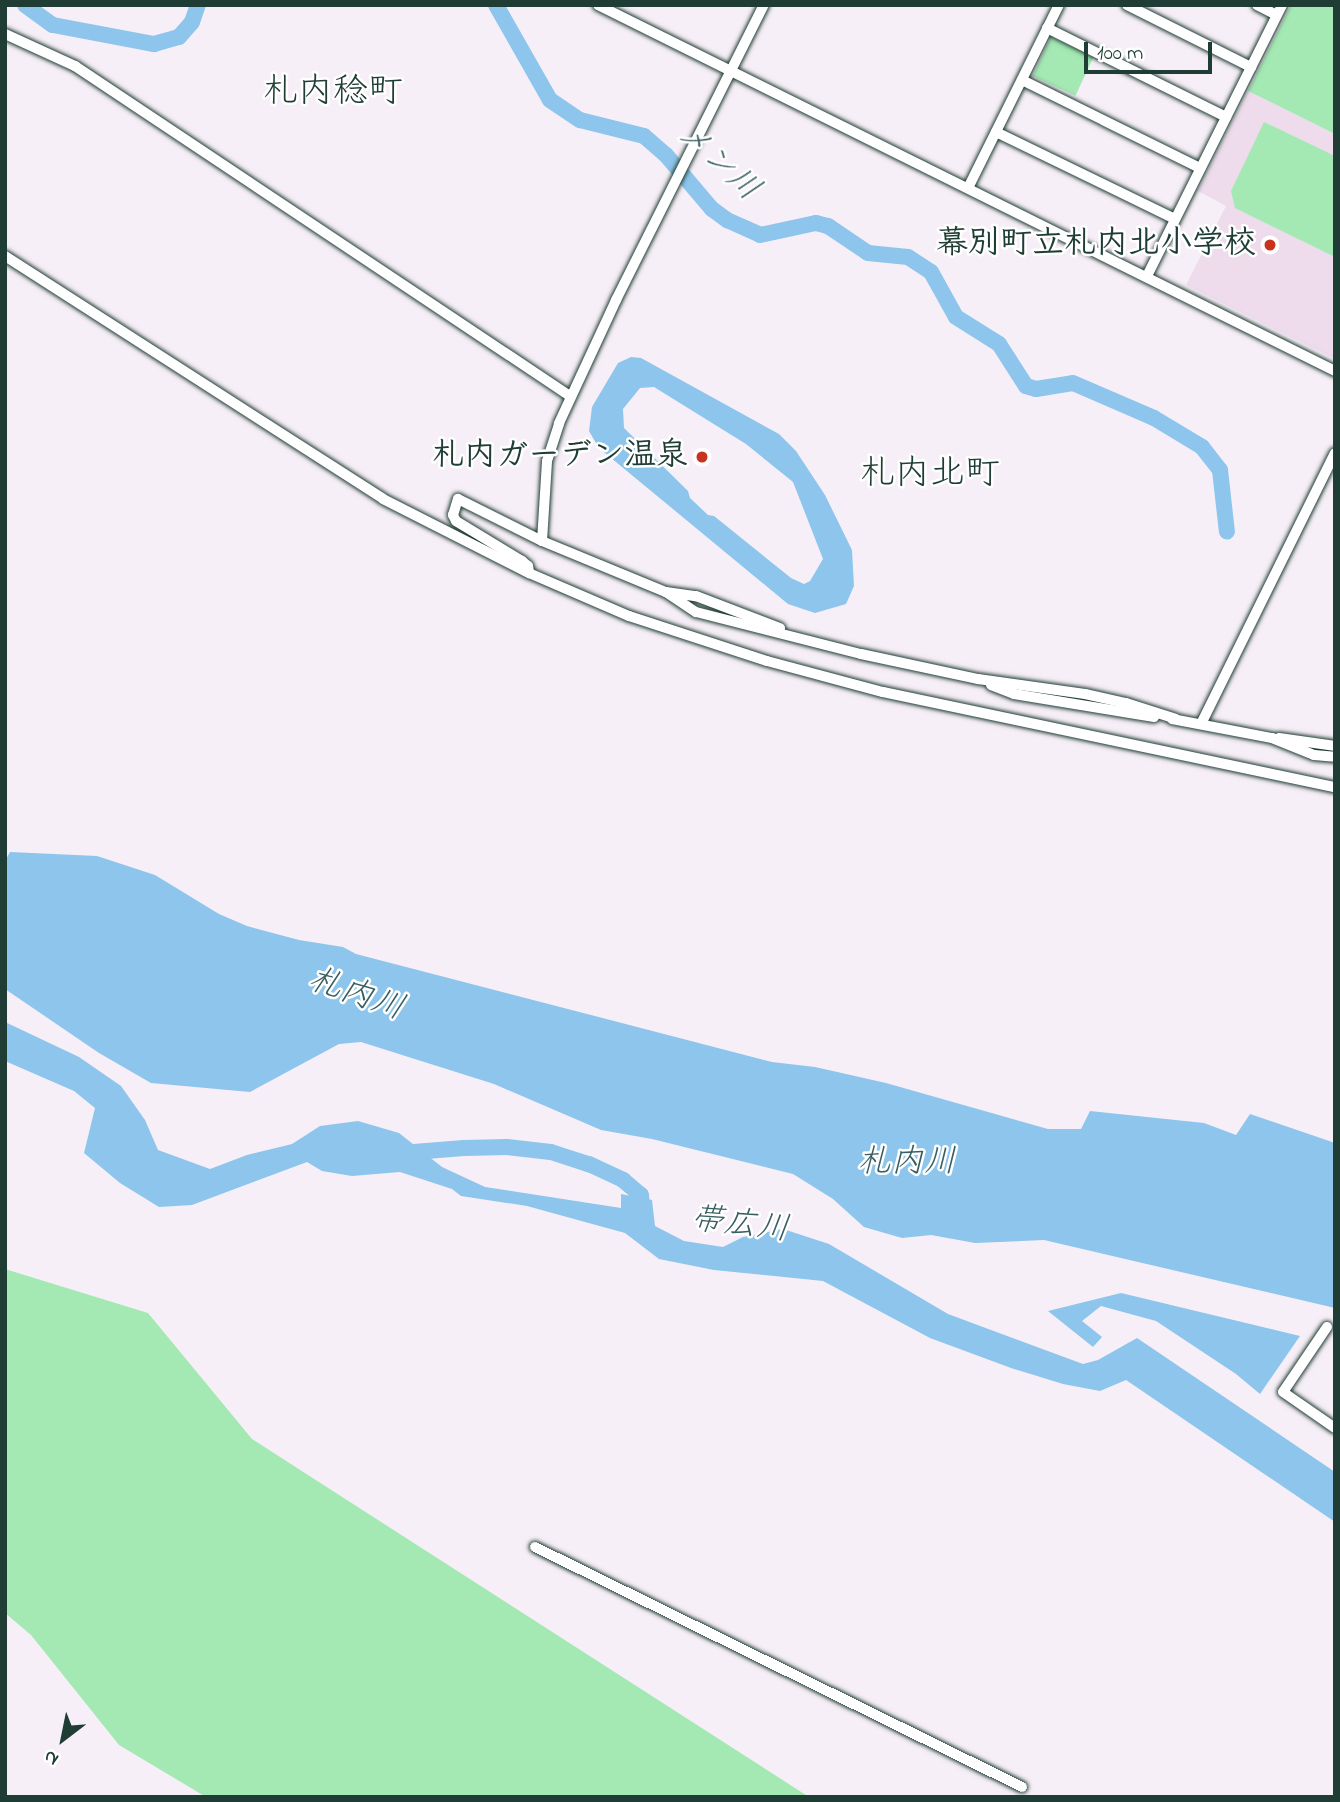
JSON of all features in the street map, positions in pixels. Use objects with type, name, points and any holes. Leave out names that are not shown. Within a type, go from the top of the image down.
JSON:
[{"type":"street","points":[[598,5],[1335,370]]},
{"type":"street","points":[[542,541],[547,461],[570,396],[764,5]]},
{"type":"street","points":[[968,188],[1059,5]]},
{"type":"street","points":[[1127,5],[1251,67]]},
{"type":"street","points":[[1147,276],[1279,10],[1257,5]]},
{"type":"street","points":[[1047,28],[1226,117]]},
{"type":"street","points":[[5,34],[75,66],[570,396]]},
{"type":"street","points":[[1022,80],[1200,168]]},
{"type":"street","points":[[996,132],[1175,219]]},
{"type":"street","points":[[5,256],[383,499],[529,573],[629,617],[766,661],[870,689],[1335,787]]},
{"type":"street","points":[[1201,724],[1335,453]]},
{"type":"street","points":[[529,573],[528,566],[522,561],[456,521],[453,515],[458,499],[542,541],[666,592],[696,612],[978,679],[1014,694],[1176,719],[1272,738],[1335,746]]},
{"type":"street","points":[[1272,738],[1314,755],[1335,757]]},
{"type":"street","points":[[1327,1326],[1283,1392],[1335,1428]]},
{"type":"street","points":[[535,1548],[1022,1787]]},
{"type":"shaded area","name":"幕別町立札内北小学校","points":[[1248,91],[1335,134],[1335,359],[1186,285],[1226,206],[1198,191]]},
{"type":"green space","points":[[1291,5],[1335,5],[1335,134],[1248,91]]},
{"type":"green space","points":[[1051,37],[1094,57],[1075,96],[1033,76]]},
{"type":"green space","points":[[1264,122],[1335,156],[1335,257],[1235,208],[1231,191]]},
{"type":"green space","points":[[5,1269],[148,1313],[252,1439],[809,1797],[206,1797],[119,1745],[31,1635],[5,1613]]},
{"type":"water","points":[[631,357],[641,358],[779,434],[796,451],[825,495],[852,550],[854,586],[846,604],[815,613],[788,604],[599,448],[589,431],[592,407],[618,363]],"holes":[[[654,387],[746,444],[793,482],[823,559],[810,581],[804,584],[791,578],[714,516],[708,515],[690,498],[688,491],[624,428],[623,409],[640,388]]]},
{"type":"water","name":"札内川","points":[[10,852],[97,856],[155,875],[219,914],[247,926],[299,940],[343,947],[356,954],[772,1062],[815,1067],[886,1083],[1048,1129],[1081,1129],[1090,1111],[1204,1123],[1236,1135],[1250,1114],[1335,1143],[1335,1308],[1044,1240],[975,1243],[931,1235],[902,1238],[864,1227],[833,1199],[793,1174],[652,1139],[601,1130],[494,1084],[361,1042],[339,1044],[250,1092],[151,1083],[99,1053],[5,989],[5,861]]},
{"type":"water","points":[[5,1022],[79,1057],[121,1086],[145,1120],[158,1150],[210,1169],[247,1155],[292,1144],[320,1126],[358,1121],[399,1133],[442,1167],[485,1187],[621,1208],[621,1194],[652,1200],[655,1226],[684,1241],[723,1247],[743,1237],[783,1229],[829,1244],[948,1314],[1083,1364],[1098,1360],[1137,1338],[1335,1472],[1335,1522],[1126,1380],[1100,1391],[1063,1384],[1011,1368],[930,1338],[823,1281],[714,1270],[659,1259],[625,1233],[527,1206],[461,1196],[452,1189],[400,1172],[352,1176],[322,1171],[307,1162],[192,1205],[159,1207],[120,1183],[84,1153],[95,1108],[74,1091],[5,1061]]},
{"type":"water","points":[[1121,1293],[1300,1336],[1260,1394],[1236,1374],[1156,1321],[1101,1306],[1082,1321],[1102,1337],[1093,1347],[1048,1311]]},
{"type":"waterway","name":"メン川","points":[[25,5],[53,25],[154,44],[179,37],[192,22],[198,5]]},
{"type":"waterway","name":"メン川","points":[[496,5],[550,100],[580,120],[644,136],[666,155],[712,209],[727,220],[760,235],[816,223],[828,226],[868,253],[908,257],[931,272],[956,317],[999,344],[1026,386],[1036,389],[1073,383],[1154,418],[1202,447],[1220,470],[1227,532]]},
{"type":"waterway","name":"帯広川","points":[[401,1153],[507,1147],[551,1152],[589,1164],[623,1180],[641,1195],[643,1218]]},
{"type":"place","name":"幕別町立札内北小学校","points":[[1270,245]]},
{"type":"place","name":"札内ガーデン温泉","points":[[702,457]]},
{"type":"district","name":"札内稔町","points":[[333,93]]},
{"type":"district","name":"札内北町","points":[[930,475]]}]
